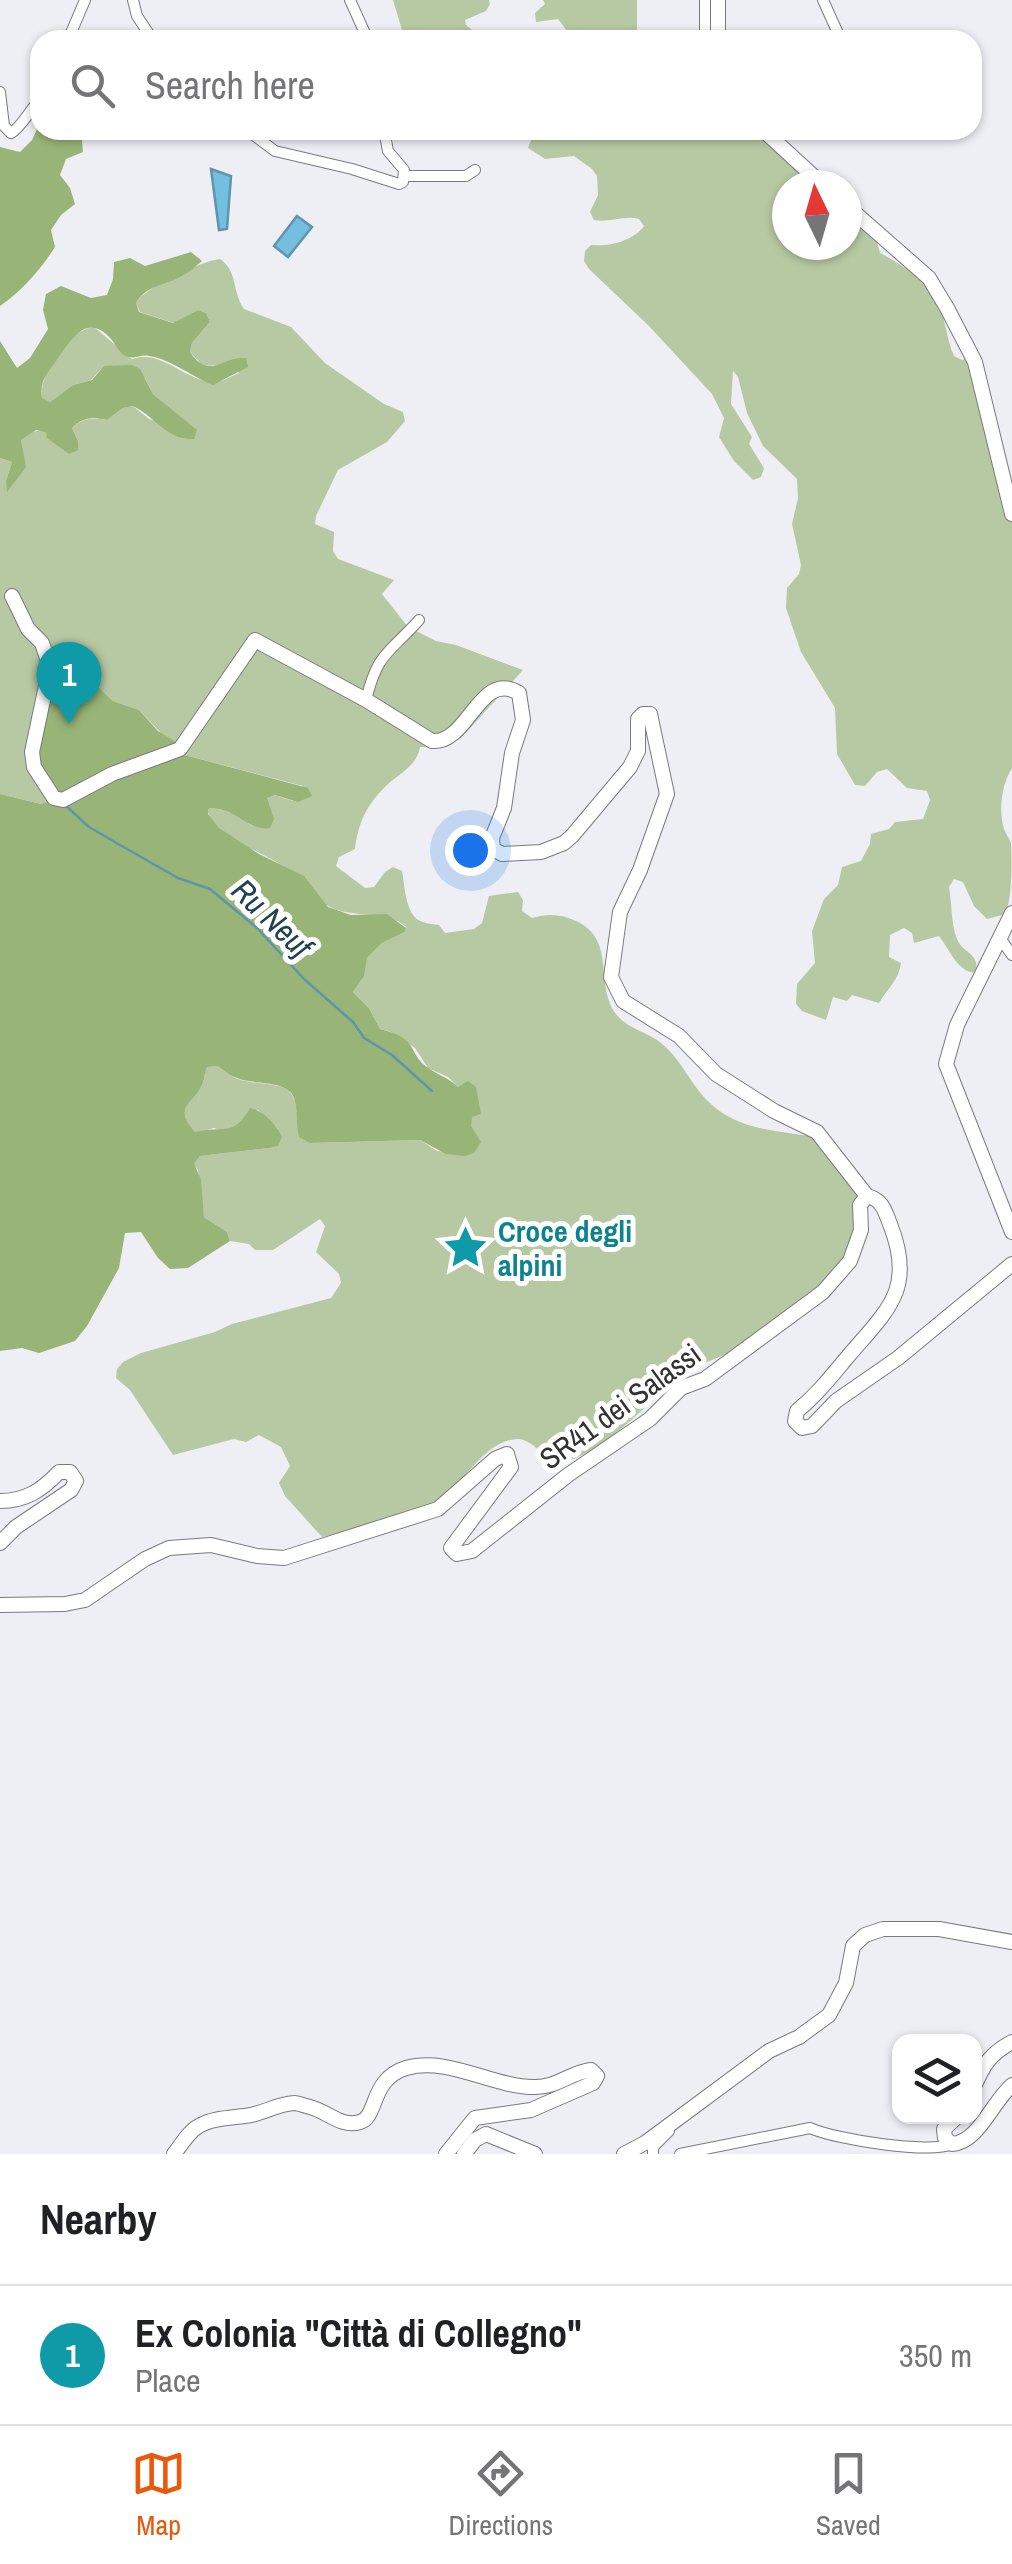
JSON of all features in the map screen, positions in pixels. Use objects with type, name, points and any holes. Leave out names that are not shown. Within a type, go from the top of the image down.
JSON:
[{"type":"street","points":[[72,30],[84,0]]},
{"type":"street","points":[[133,0],[147,30]]},
{"type":"street","points":[[350,0],[364,30]]},
{"type":"street","points":[[705,0],[705,30]]},
{"type":"street","points":[[718,0],[718,30]]},
{"type":"street","points":[[824,0],[837,30]]},
{"type":"street","points":[[0,92],[4,126],[10,133],[18,129],[30,110]]},
{"type":"street","points":[[260,140],[275,151],[352,168],[392,183],[403,182],[406,176]]},
{"type":"street","points":[[386,140],[388,151],[406,176]]},
{"type":"street","points":[[774,140],[807,170]]},
{"type":"street","points":[[406,176],[466,176],[474,170]]},
{"type":"street","points":[[862,219],[930,278],[947,308],[974,362],[1012,514]]},
{"type":"street","points":[[12,596],[28,629],[42,643],[50,667],[32,752],[34,767],[54,798],[70,799],[112,774],[180,748],[255,640],[432,741],[443,742],[453,737],[497,688],[519,693],[524,711],[512,753],[504,808],[491,842],[496,852],[502,854],[551,850],[572,836],[630,767],[638,751],[638,719],[643,714],[652,716],[667,794],[640,870],[620,912],[613,986],[623,1001],[680,1036],[716,1074],[774,1111],[817,1132],[867,1196],[877,1198],[884,1207],[902,1258],[892,1306],[815,1397],[797,1411],[796,1420],[802,1428],[812,1426],[836,1401],[898,1358],[1012,1264]]},
{"type":"street","points":[[366,700],[372,674],[386,650],[419,620]]},
{"type":"street","points":[[1012,913],[960,1020],[946,1064],[1012,1232]]},
{"type":"street","points":[[1000,938],[1012,955]]},
{"type":"street","name":"SR41 dei Salassi","points":[[0,1605],[86,1600],[144,1559],[169,1548],[210,1545],[284,1558],[438,1510],[495,1458],[507,1454],[510,1467],[451,1548],[457,1554],[472,1551],[568,1475],[650,1418],[681,1388],[705,1379],[823,1292],[850,1261],[861,1230],[860,1205],[867,1196]]},
{"type":"street","points":[[0,1502],[18,1501],[43,1488],[60,1472],[70,1472],[76,1481],[71,1490],[0,1543]]},
{"type":"street","points":[[624,2154],[708,2093],[716,2092],[769,2050],[800,2037],[828,2015],[846,1983],[853,1946],[865,1935],[883,1928],[939,1929],[1012,1942]]},
{"type":"street","points":[[982,2061],[1012,2042]]},
{"type":"street","points":[[174,2154],[195,2127],[296,2103],[316,2108],[344,2123],[358,2123],[372,2111],[372,2099],[386,2078],[410,2067],[435,2066],[536,2088],[559,2084],[583,2071],[591,2070],[597,2076],[594,2083],[531,2110],[474,2118],[446,2154]]},
{"type":"street","points":[[680,2154],[810,2128],[828,2136],[886,2147],[945,2151],[968,2139],[1012,2085]]},
{"type":"street","points":[[654,2154],[653,2148],[671,2129],[717,2098],[716,2092]]},
{"type":"street","points":[[949,2124],[944,2129],[945,2138],[952,2144]]},
{"type":"street","points":[[464,2154],[486,2134],[535,2154]]},
{"type":"green space","points":[[393,0],[489,0],[486,11],[465,20],[472,30],[402,30]]},
{"type":"green space","points":[[543,0],[637,0],[637,30],[566,30],[558,19],[536,22],[535,13],[545,4]]},
{"type":"green space","points":[[32,140],[82,140],[83,152],[66,159],[60,175],[75,204],[51,230],[55,247],[23,287],[0,306],[0,147],[20,152]]},
{"type":"green space","points":[[531,140],[768,140],[801,170],[772,170],[772,260],[862,260],[862,225],[876,238],[880,253],[904,267],[932,293],[954,356],[968,358],[1012,520],[1012,768],[1001,805],[1004,829],[1011,843],[1006,914],[987,919],[974,906],[963,882],[954,879],[949,887],[955,933],[976,961],[976,973],[959,965],[939,936],[914,943],[912,933],[904,928],[890,935],[889,957],[901,963],[879,1003],[852,995],[847,1001],[833,997],[826,1020],[802,1011],[796,1004],[797,984],[815,963],[812,931],[824,899],[838,885],[842,867],[861,861],[871,834],[889,829],[895,822],[923,819],[930,800],[927,791],[907,788],[887,769],[877,772],[865,786],[855,785],[837,754],[835,708],[801,652],[786,608],[787,588],[801,565],[792,524],[798,498],[797,479],[763,446],[733,371],[731,404],[752,437],[749,444],[764,468],[761,477],[753,480],[734,461],[719,437],[724,418],[712,394],[584,261],[585,251],[591,245],[620,242],[644,226],[633,218],[594,220],[590,212],[598,195],[597,176],[592,169],[574,156],[545,159],[528,148]]},
{"type":"green space","points":[[191,252],[202,261],[145,293],[136,303],[139,312],[173,323],[198,310],[206,313],[210,322],[192,343],[190,352],[197,361],[210,366],[246,358],[248,367],[213,385],[157,358],[126,356],[103,331],[88,328],[64,350],[46,376],[41,392],[42,398],[50,402],[73,385],[92,380],[104,366],[132,365],[140,369],[153,394],[197,430],[194,439],[168,432],[133,406],[107,420],[88,419],[76,424],[72,428],[78,450],[69,454],[47,438],[46,432],[36,430],[21,440],[26,467],[7,492],[12,462],[0,458],[0,341],[17,368],[30,358],[48,329],[43,310],[46,294],[61,286],[91,298],[107,295],[114,262],[130,258],[145,266]]},
{"type":"green space","points":[[220,259],[230,269],[244,309],[291,327],[325,363],[384,404],[403,412],[405,421],[387,442],[338,470],[316,516],[315,524],[334,532],[333,551],[338,559],[394,580],[382,594],[408,627],[436,641],[523,670],[462,737],[447,747],[420,747],[410,766],[371,803],[360,825],[355,849],[339,857],[336,866],[365,888],[374,887],[393,867],[402,871],[413,914],[423,922],[439,925],[445,933],[474,929],[482,923],[489,896],[518,892],[523,900],[522,911],[532,918],[565,917],[589,929],[601,951],[610,1002],[621,1019],[667,1048],[699,1091],[724,1114],[767,1130],[816,1137],[847,1172],[857,1192],[853,1235],[845,1256],[813,1294],[752,1339],[685,1373],[592,1450],[555,1465],[528,1442],[506,1441],[485,1454],[449,1493],[427,1507],[383,1523],[322,1537],[285,1496],[279,1483],[290,1466],[281,1447],[259,1435],[246,1442],[234,1439],[173,1455],[130,1390],[116,1378],[117,1369],[141,1353],[331,1298],[341,1283],[339,1274],[316,1252],[325,1226],[320,1219],[273,1250],[255,1250],[249,1244],[230,1241],[227,1232],[204,1217],[198,1170],[193,1163],[199,1156],[269,1148],[278,1129],[258,1110],[232,1129],[195,1133],[185,1111],[203,1083],[206,1067],[217,1066],[238,1079],[286,1089],[293,1097],[300,1128],[310,1143],[420,1140],[437,1151],[456,1153],[469,1121],[463,1087],[428,1068],[415,1048],[380,1029],[369,1008],[353,992],[367,958],[382,943],[405,932],[406,927],[390,918],[332,908],[286,868],[229,836],[211,819],[207,809],[225,811],[254,826],[270,827],[266,798],[275,795],[293,801],[303,786],[181,754],[139,710],[113,701],[93,682],[76,675],[57,654],[50,802],[41,804],[0,794],[0,458],[12,462],[6,481],[22,450],[21,440],[27,435],[41,431],[78,441],[72,428],[76,424],[88,419],[107,420],[133,406],[149,419],[196,430],[153,394],[145,378],[122,366],[104,366],[91,380],[73,385],[50,402],[42,399],[42,389],[57,354],[75,336],[94,327],[132,359],[156,359],[212,382],[239,373],[228,361],[203,366],[190,352],[192,343],[210,322],[206,313],[198,310],[174,323],[140,312],[136,303],[174,276]]},
{"type":"green space","points":[[47,654],[57,654],[76,675],[93,682],[113,701],[139,710],[158,731],[179,744],[181,754],[308,788],[312,796],[298,802],[275,795],[267,798],[274,819],[270,828],[254,826],[217,809],[208,809],[208,814],[219,828],[259,854],[304,876],[328,907],[351,915],[387,914],[406,928],[367,958],[364,976],[353,992],[369,1008],[380,1029],[402,1037],[423,1063],[458,1087],[468,1081],[476,1087],[481,1114],[472,1117],[471,1126],[481,1142],[474,1153],[465,1156],[446,1154],[420,1140],[310,1143],[299,1137],[291,1092],[234,1077],[217,1066],[207,1067],[202,1085],[185,1111],[195,1132],[233,1127],[250,1108],[269,1119],[282,1137],[278,1146],[200,1156],[194,1163],[201,1180],[204,1217],[227,1232],[230,1241],[188,1268],[170,1269],[141,1232],[125,1233],[119,1268],[87,1326],[75,1341],[39,1353],[22,1348],[0,1351],[0,794],[41,804],[50,801],[40,788],[37,763]]},
{"type":"water","points":[[211,169],[231,176],[227,229],[219,230]]},
{"type":"water","points":[[297,216],[312,227],[288,257],[274,246]]},
{"type":"waterway","name":"Ru Neuf","points":[[64,804],[89,827],[178,878],[210,889],[257,928],[304,979],[353,1022],[364,1038],[392,1055],[432,1091]]},
{"type":"place","name":"Ex Colonia \"Città di Collegno\"","points":[[69,724]]},
{"type":"place","name":"Croce degli alpini","points":[[465,1248]]}]
